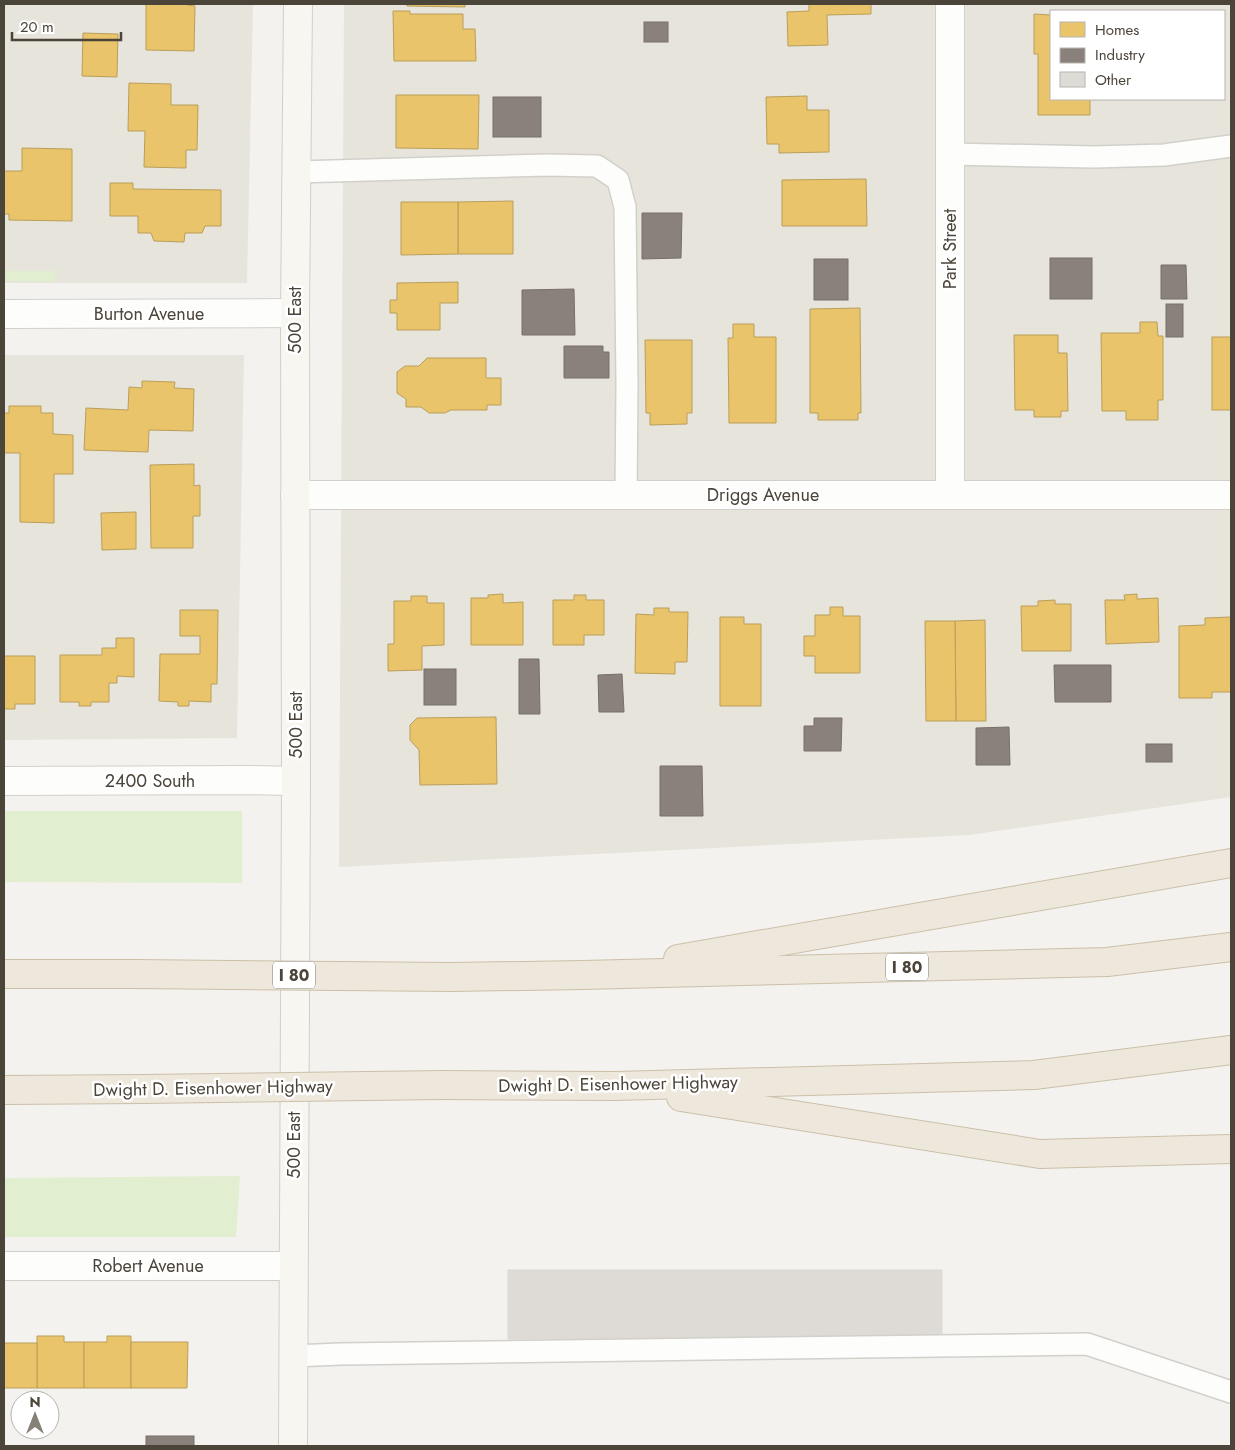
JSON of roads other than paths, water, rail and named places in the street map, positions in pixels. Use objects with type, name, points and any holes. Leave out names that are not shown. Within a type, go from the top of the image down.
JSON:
[{"type":"highway","points":[[583,975],[1231,863]]},
{"type":"highway","name":"I 80","points":[[4,974],[452,977],[583,975],[1107,962],[1231,947]]},
{"type":"highway","name":"Dwight D. Eisenhower Highway","points":[[4,1090],[443,1085],[615,1086],[1034,1075],[1231,1050]]},
{"type":"highway","points":[[615,1086],[1040,1154],[1231,1149]]},
{"type":"street","name":"500 East","points":[[293,1446],[296,781],[295,313],[298,4]]},
{"type":"street","name":"Park Street","points":[[950,4],[950,495]]},
{"type":"street","name":"Burton Avenue","points":[[4,314],[295,313]]},
{"type":"street","name":"Driggs Avenue","points":[[295,495],[1231,495]]},
{"type":"street","name":"2400 South","points":[[4,781],[296,781]]},
{"type":"street","name":"Robert Avenue","points":[[4,1266],[293,1266]]},
{"type":"lane","points":[[950,154],[1094,157],[1156,155],[1231,146]]},
{"type":"lane","points":[[297,172],[548,165],[597,166],[618,180],[625,208],[626,495]]},
{"type":"lane","points":[[293,1356],[1087,1344],[1231,1392]]}]
